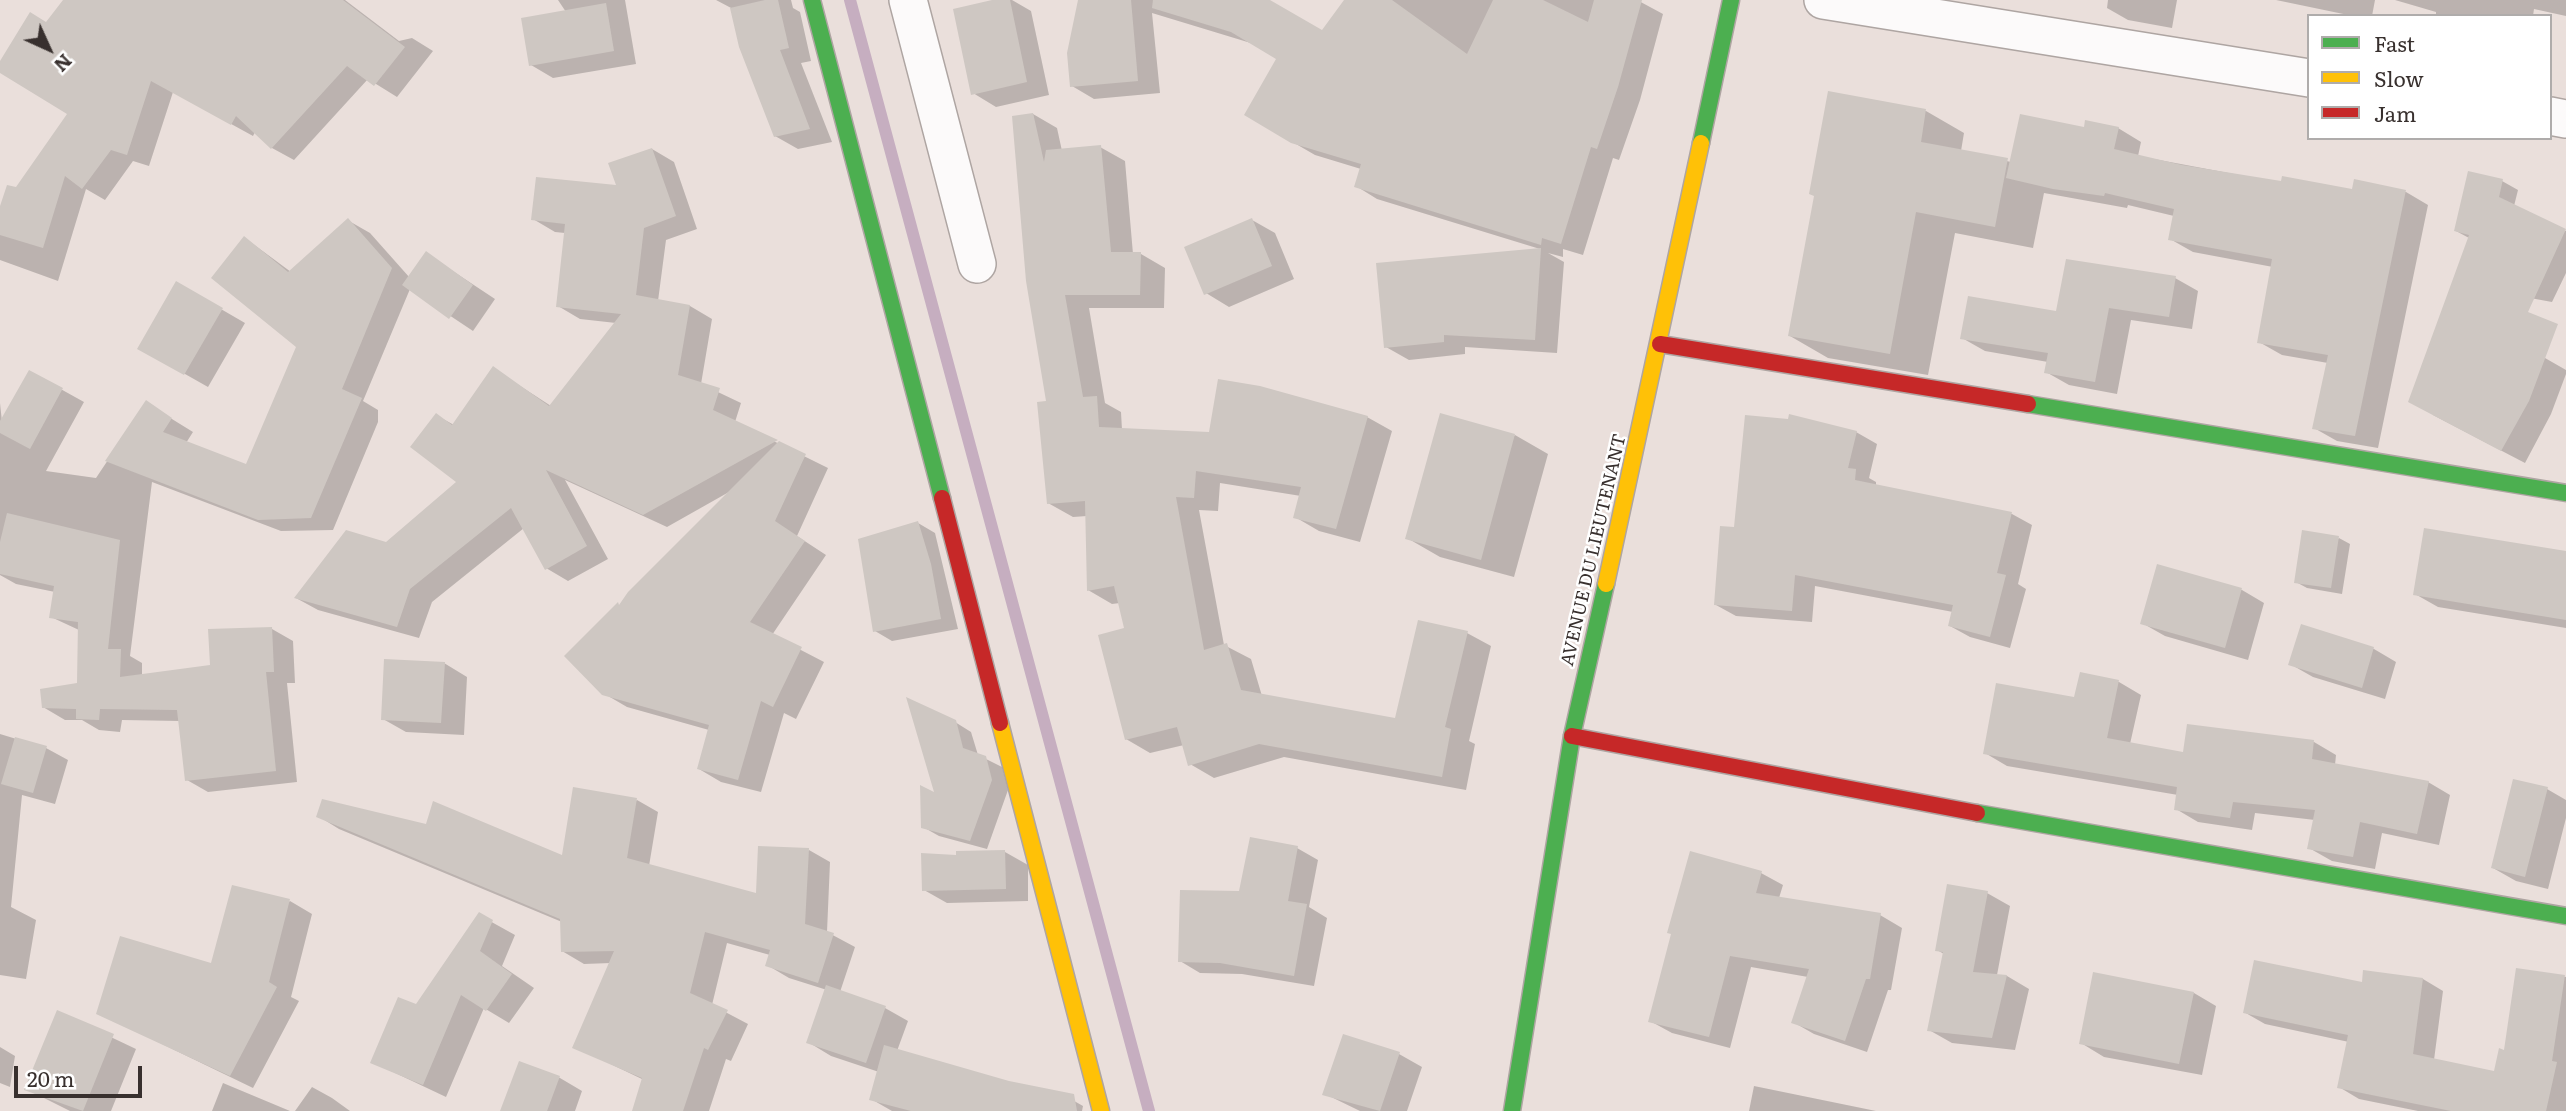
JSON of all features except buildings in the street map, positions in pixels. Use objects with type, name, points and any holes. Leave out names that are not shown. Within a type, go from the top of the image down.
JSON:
[{"type":"street","points":[[813,0],[1101,1111]]},
{"type":"street","points":[[908,0],[977,264]]},
{"type":"street","name":"AVENUE DU LIEUTENANT","points":[[1512,1111],[1572,736],[1660,344],[1731,0]]},
{"type":"street","points":[[1823,0],[2307,78]]},
{"type":"street","points":[[1660,344],[2566,493]]},
{"type":"street","points":[[1572,736],[2096,836],[2566,916]]},
{"type":"waterway","points":[[850,0],[1149,1111]]},
{"type":"traffic: fast","points":[[812,0],[942,498]]},
{"type":"traffic: fast","points":[[1701,143],[1731,0]]},
{"type":"traffic: fast","points":[[2028,404],[2566,493]]},
{"type":"traffic: fast","points":[[1512,1111],[1572,736],[1606,584]]},
{"type":"traffic: fast","points":[[1977,813],[2566,916]]},
{"type":"traffic: slow","points":[[1606,584],[1701,143]]},
{"type":"traffic: slow","points":[[1000,723],[1101,1111]]},
{"type":"traffic: jam","points":[[1660,344],[2028,404]]},
{"type":"traffic: jam","points":[[942,498],[1000,723]]},
{"type":"traffic: jam","points":[[1572,736],[1977,813]]}]
